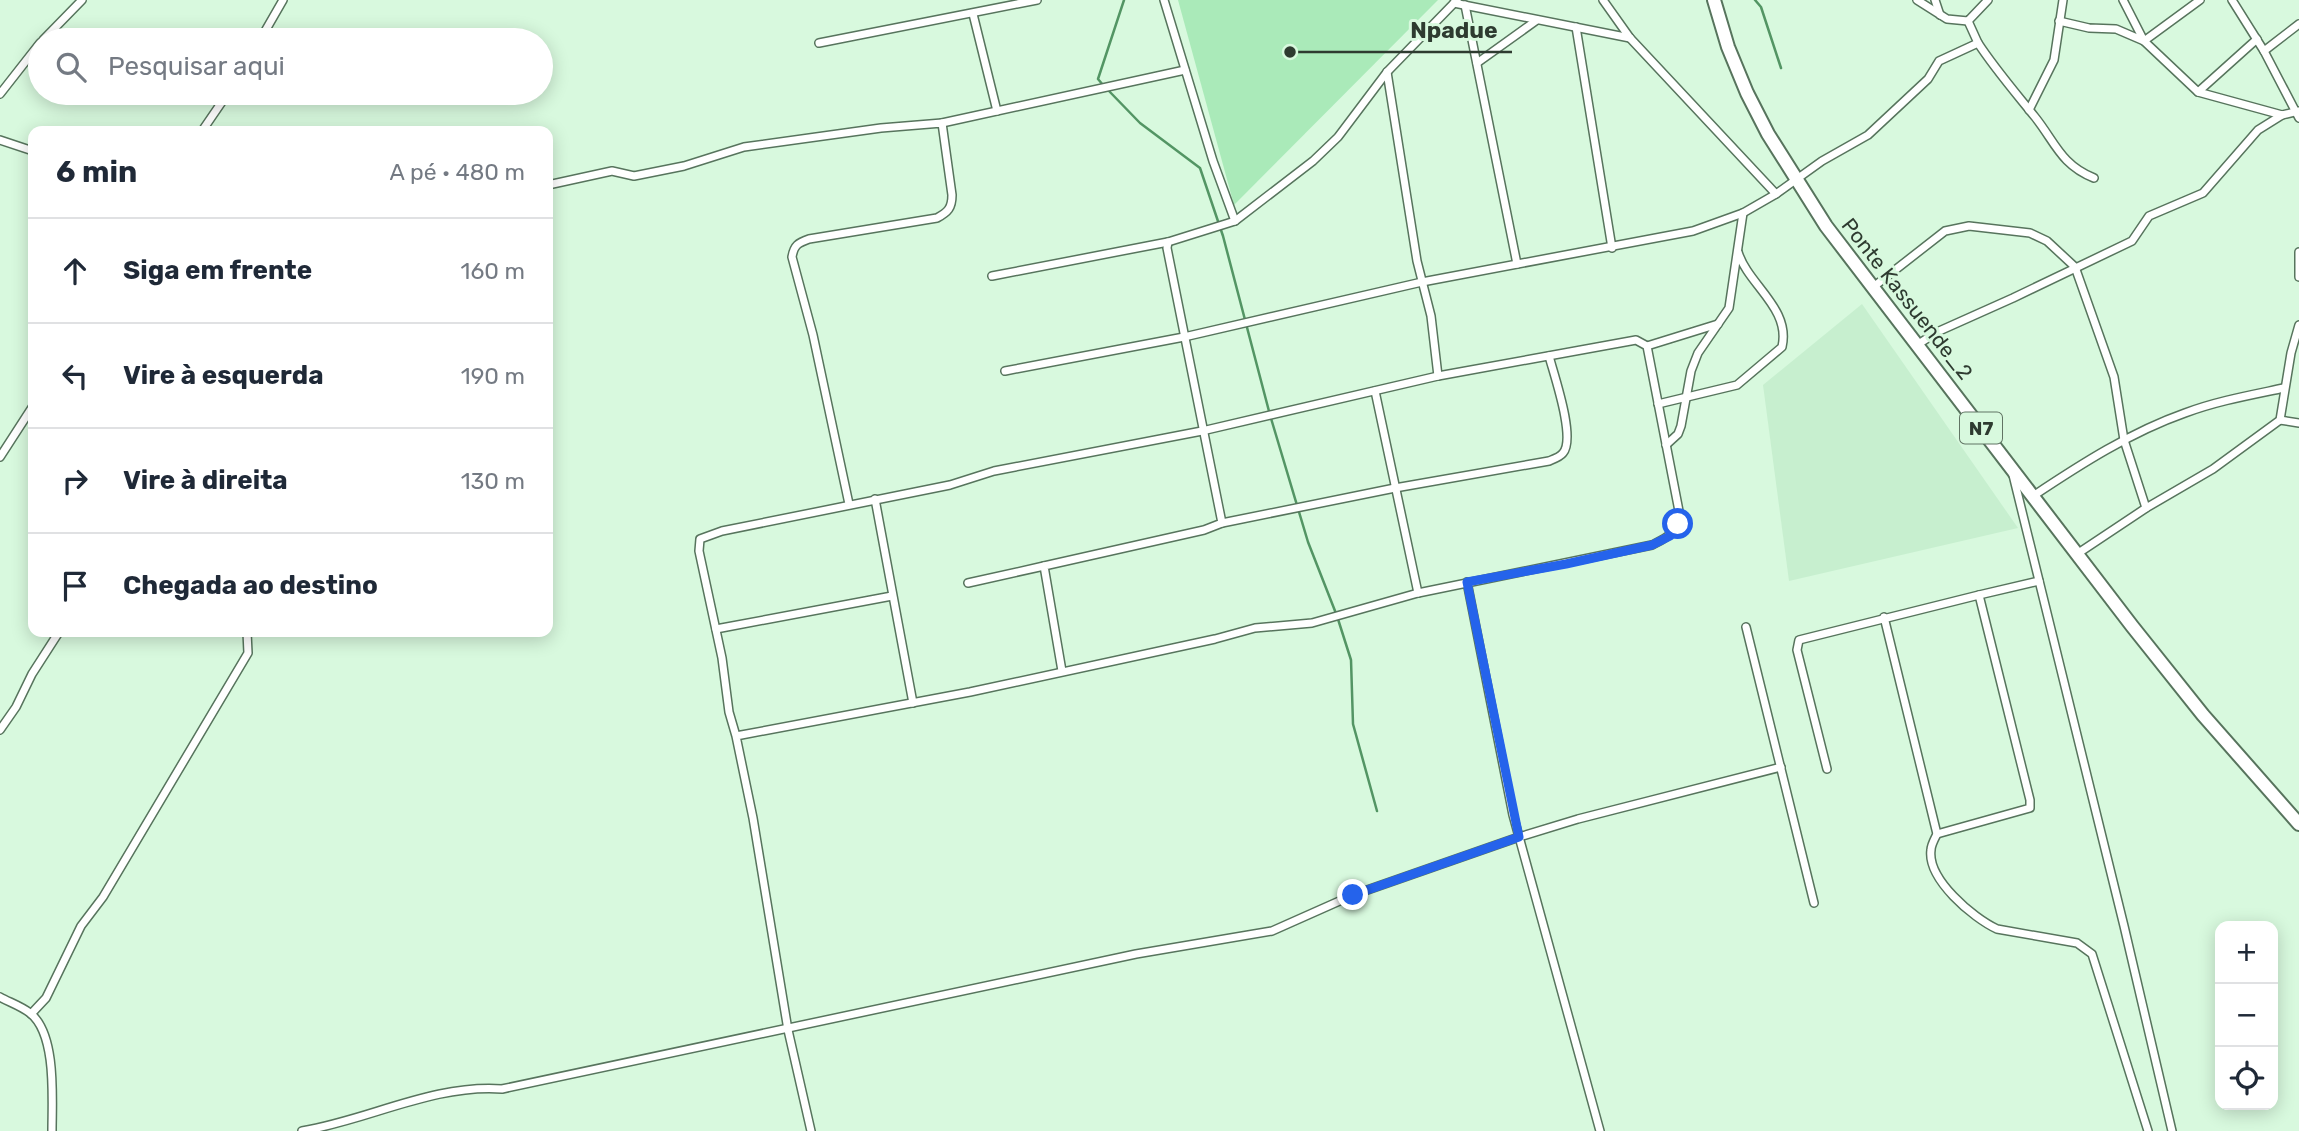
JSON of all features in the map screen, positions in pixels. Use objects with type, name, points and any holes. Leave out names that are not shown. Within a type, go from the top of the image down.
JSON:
[{"type":"highway","name":"Ponte Kassuende_2","points":[[1714,0],[1728,47],[1747,93],[1796,181],[1826,226],[2203,715],[2299,824]]},
{"type":"street","points":[[55,28],[82,0]]},
{"type":"street","points":[[267,28],[283,0]]},
{"type":"street","points":[[818,43],[1037,0]]},
{"type":"street","points":[[1164,0],[1213,161],[1235,221]]},
{"type":"street","points":[[1603,0],[1630,38],[1776,194]]},
{"type":"street","points":[[1917,0],[1940,16],[1953,21],[1968,21],[1988,0]]},
{"type":"street","points":[[1935,0],[1940,16]]},
{"type":"street","points":[[2029,110],[2054,60],[2063,0]]},
{"type":"street","points":[[2123,0],[2144,41],[2198,92],[2282,115],[2298,114],[2264,51],[2232,0]]},
{"type":"street","points":[[2144,41],[2200,0]]},
{"type":"street","points":[[992,276],[1168,242],[1235,221],[1314,161],[1338,137],[1387,72],[1455,1],[1630,38]]},
{"type":"street","points":[[1465,5],[1517,264]]},
{"type":"street","points":[[973,14],[997,111]]},
{"type":"street","points":[[1477,62],[1537,20]]},
{"type":"street","points":[[1968,21],[1978,43],[2003,79],[2045,130],[2059,153],[2081,173],[2094,178]]},
{"type":"street","points":[[2059,21],[2088,28],[2116,29],[2144,41]]},
{"type":"street","points":[[2264,51],[2299,24]]},
{"type":"street","points":[[1576,27],[1612,248]]},
{"type":"street","points":[[2198,92],[2257,39]]},
{"type":"street","points":[[1005,371],[1184,337],[1422,282],[1693,232],[1743,213],[1796,181],[1822,161],[1868,135],[1928,79],[1939,61],[1978,43]]},
{"type":"street","points":[[0,94],[28,59]]},
{"type":"street","points":[[553,184],[612,171],[634,176],[684,166],[744,147],[881,128],[942,123],[1185,70]]},
{"type":"street","points":[[1387,72],[1405,196],[1431,316],[1438,376]]},
{"type":"street","points":[[205,126],[220,105]]},
{"type":"street","points":[[1917,345],[1937,332],[2132,241],[2149,216],[2203,193],[2258,130],[2282,115]]},
{"type":"street","points":[[849,504],[813,335],[792,257],[794,248],[808,239],[937,218],[947,213],[952,205],[952,195],[942,123]]},
{"type":"street","points":[[0,140],[28,149]]},
{"type":"street","points":[[1666,445],[1678,434],[1691,371],[1698,353],[1729,307],[1743,213]]},
{"type":"street","points":[[1872,288],[1945,231],[1969,226],[2030,233],[2047,242],[2075,267],[2114,377],[2124,440],[2146,508]]},
{"type":"street","points":[[1168,242],[1202,431],[1222,523]]},
{"type":"street","points":[[1658,404],[1737,385],[1782,347],[1781,322],[1738,252]]},
{"type":"street","points":[[2299,252],[2299,277]]},
{"type":"street","points":[[811,1131],[788,1030],[753,818],[729,712],[716,629],[699,551],[700,539],[722,531],[950,485],[994,471],[1202,431],[1438,376],[1636,340],[1647,346],[1718,324]]},
{"type":"street","points":[[2280,420],[2284,387],[2295,351],[2299,325]]},
{"type":"street","points":[[736,736],[913,703],[1170,649],[1247,630],[1312,623],[1418,593],[1652,545],[1670,536],[1678,524],[1679,511],[1647,346]]},
{"type":"street","points":[[968,583],[1204,530],[1222,523],[1395,488],[1549,461],[1565,452],[1568,441],[1549,356]]},
{"type":"street","points":[[2034,496],[2124,440],[2185,412],[2284,387]]},
{"type":"street","points":[[1375,391],[1418,593]]},
{"type":"street","points":[[0,457],[28,414]]},
{"type":"street","points":[[2077,554],[2146,508],[2214,469],[2280,420],[2299,423]]},
{"type":"street","points":[[2010,464],[2172,1131]]},
{"type":"street","points":[[874,499],[913,703]]},
{"type":"street","points":[[1044,566],[1062,671]]},
{"type":"street","points":[[1827,769],[1797,650],[1800,640],[1884,617],[2039,581]]},
{"type":"street","points":[[1467,582],[1519,837],[1600,1131]]},
{"type":"street","points":[[1937,834],[2030,808],[1979,595]]},
{"type":"street","points":[[716,629],[892,596]]},
{"type":"street","points":[[1884,617],[1937,834],[1931,849],[1931,862],[1937,875],[1976,917],[1997,929],[2077,943],[2092,954],[2148,1131]]},
{"type":"street","points":[[1746,627],[1814,903]]},
{"type":"street","points":[[0,730],[56,637]]},
{"type":"street","points":[[31,1014],[47,999],[81,926],[103,897],[248,653],[247,637]]},
{"type":"street","points":[[302,1131],[336,1125],[392,1106],[460,1091],[502,1089],[1136,954],[1272,931],[1353,895],[1519,837],[1578,819],[1781,767]]},
{"type":"street","points":[[0,997],[31,1014],[43,1031],[52,1087],[52,1131]]},
{"type":"shaded area","points":[[1178,0],[1438,0],[1234,205]]},
{"type":"shaded area","points":[[1862,304],[2018,528],[1789,581],[1763,385]]},
{"type":"waterway","points":[[1103,85],[1098,79],[1124,0]]},
{"type":"waterway","points":[[1755,0],[1761,7],[1781,68]]},
{"type":"waterway","points":[[1108,90],[1140,123],[1200,168],[1223,236],[1270,415],[1308,542],[1351,660],[1353,724],[1377,811]]},
{"type":"place","name":"Npadue","points":[[1290,52]]},
{"type":"route","points":[[1353,895],[1519,837],[1467,582],[1652,545],[1670,536],[1678,524]]}]
